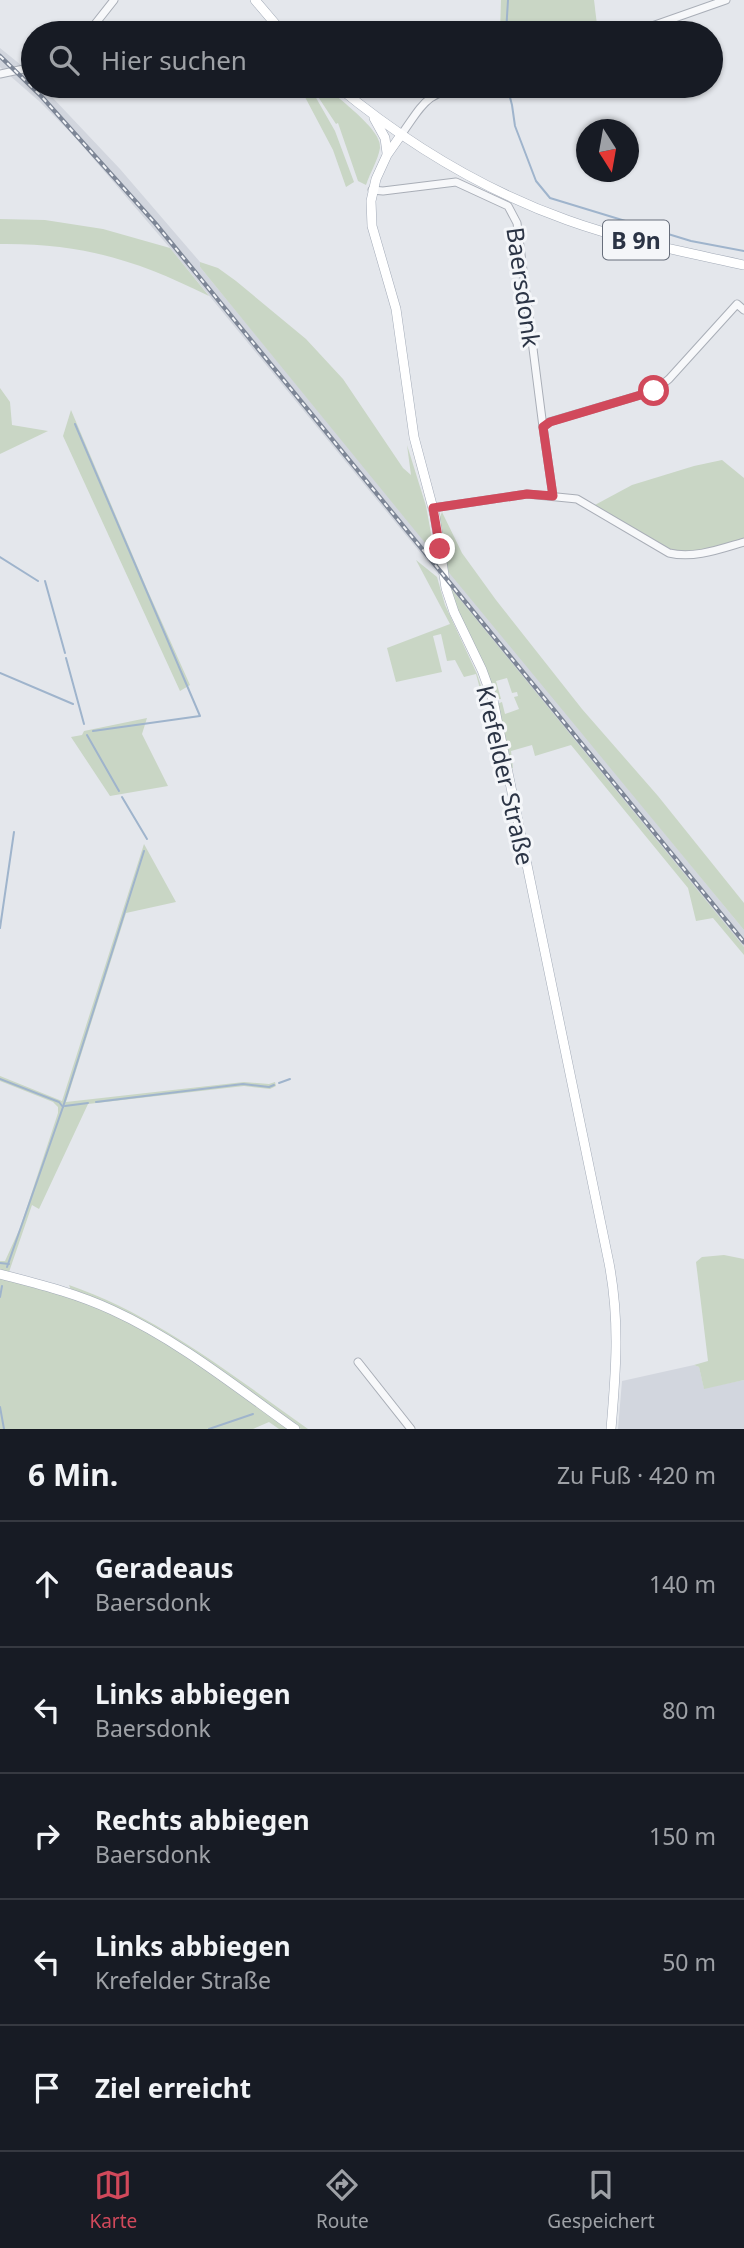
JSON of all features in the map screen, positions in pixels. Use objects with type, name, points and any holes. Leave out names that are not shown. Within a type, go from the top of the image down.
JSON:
[{"type":"main road","points":[[255,0],[273,21]]},
{"type":"main road","points":[[353,98],[401,135]]},
{"type":"main road","points":[[372,113],[385,138],[387,155]]},
{"type":"main road","name":"Krefelder Straße","points":[[401,135],[387,155],[372,190],[372,226],[396,309],[414,438],[433,508],[446,588],[493,700],[610,1266],[618,1333],[611,1429]]},
{"type":"main road","name":"B 9n","points":[[401,135],[458,171],[541,211],[601,231],[744,265]]},
{"type":"main road","points":[[0,1274],[64,1290],[113,1310],[181,1348],[295,1429]]},
{"type":"street","points":[[97,21],[114,0]]},
{"type":"street","points":[[666,21],[726,0]]},
{"type":"street","points":[[0,74],[21,70]]},
{"type":"street","points":[[401,135],[430,98]]},
{"type":"street","name":"Baersdonk","points":[[372,190],[456,182],[508,206],[513,213],[517,223],[553,496]]},
{"type":"street","points":[[543,427],[550,422],[654,391],[669,379],[737,304],[744,310]]},
{"type":"street","points":[[433,508],[527,494],[553,496],[577,499],[669,553],[681,556],[744,542]]},
{"type":"street","points":[[358,1362],[411,1429]]},
{"type":"shaded area","points":[[0,48],[21,65],[21,85],[0,67]]},
{"type":"shaded area","points":[[35,98],[53,98],[120,169],[200,262],[200,267],[744,930],[744,947],[170,248],[74,136]]},
{"type":"shaded area","points":[[694,1365],[699,1367],[704,1388],[744,1380],[744,1429],[618,1429],[622,1381]]},
{"type":"green space","points":[[501,0],[594,0],[597,21],[500,21]]},
{"type":"green space","points":[[306,98],[316,98],[335,131],[354,182],[346,187],[333,150]]},
{"type":"green space","points":[[319,98],[339,98],[367,124],[379,141],[379,153],[366,185],[358,181],[338,123],[336,124]]},
{"type":"green space","points":[[0,219],[45,220],[103,229],[170,248],[209,296],[132,263],[108,256],[30,244],[0,244]]},
{"type":"green space","points":[[200,262],[218,268],[236,281],[306,339],[343,379],[403,468],[411,475],[407,445],[426,506],[435,555],[200,267]]},
{"type":"green space","points":[[0,388],[10,402],[12,425],[48,431],[0,454]]},
{"type":"green space","points":[[71,410],[190,685],[180,691],[63,436]]},
{"type":"green space","points":[[722,460],[744,478],[744,542],[712,551],[669,553],[593,506],[632,485]]},
{"type":"green space","points":[[442,512],[462,553],[496,600],[582,709],[658,796],[744,903],[744,930],[446,569],[439,519]]},
{"type":"green space","points":[[416,560],[437,577],[445,605],[477,674],[484,695],[482,696],[476,674],[464,677],[455,660],[447,661],[441,634],[433,636],[442,672],[396,682],[387,648],[450,624]]},
{"type":"green space","points":[[449,586],[744,947],[744,955],[713,918],[696,921],[688,888],[571,745],[535,756],[532,745],[511,751],[511,768],[497,704],[502,702],[505,714],[519,709],[514,697],[518,696],[517,692],[512,693],[507,678],[496,681],[501,699],[496,699]]},
{"type":"green space","points":[[147,718],[142,734],[168,786],[110,796],[71,737],[82,735],[84,731]]},
{"type":"green space","points":[[144,844],[176,902],[126,913],[66,1102],[244,1082],[275,1082],[276,1086],[270,1089],[244,1086],[88,1104],[39,1209],[32,1205],[9,1272],[0,1271],[0,1261],[5,1261],[20,1228],[58,1107],[53,1102],[0,1081],[0,1076],[62,1101]]},
{"type":"green space","points":[[724,1255],[744,1259],[744,1380],[704,1389],[699,1367],[694,1365],[708,1361],[696,1262],[702,1257]]},
{"type":"green space","points":[[0,1277],[72,1297],[138,1326],[191,1358],[291,1429],[279,1429],[269,1422],[253,1429],[0,1429]]},
{"type":"green space","points":[[69,1285],[102,1298],[164,1330],[308,1429],[301,1429],[204,1360],[71,1290]]},
{"type":"waterway","points":[[507,21],[508,0]]},
{"type":"waterway","points":[[510,98],[515,126],[536,181],[550,198],[691,241],[744,251]]},
{"type":"waterway","points":[[75,424],[200,716],[93,731]]},
{"type":"waterway","points":[[0,557],[38,581]]},
{"type":"waterway","points":[[45,581],[65,653]]},
{"type":"waterway","points":[[66,658],[84,724]]},
{"type":"waterway","points":[[0,673],[73,704]]},
{"type":"waterway","points":[[87,735],[119,791]]},
{"type":"waterway","points":[[122,797],[147,839]]},
{"type":"waterway","points":[[0,928],[14,832]]},
{"type":"waterway","points":[[63,1107],[144,851]]},
{"type":"waterway","points":[[0,1079],[59,1102],[63,1107],[7,1267]]},
{"type":"waterway","points":[[279,1083],[290,1079]]},
{"type":"waterway","points":[[96,1102],[243,1084],[269,1087],[274,1085]]},
{"type":"waterway","points":[[65,1106],[88,1103]]},
{"type":"waterway","points":[[0,1263],[9,1264]]},
{"type":"waterway","points":[[0,1297],[2,1286]]},
{"type":"waterway","points":[[0,1407],[4,1429]]},
{"type":"waterway","points":[[209,1429],[253,1414]]},
{"type":"railway","points":[[0,56],[21,76]]},
{"type":"railway","points":[[43,98],[155,223],[744,942]]},
{"type":"route","points":[[440,549],[433,508],[537,493],[553,496],[543,427],[550,422],[654,391]]}]
